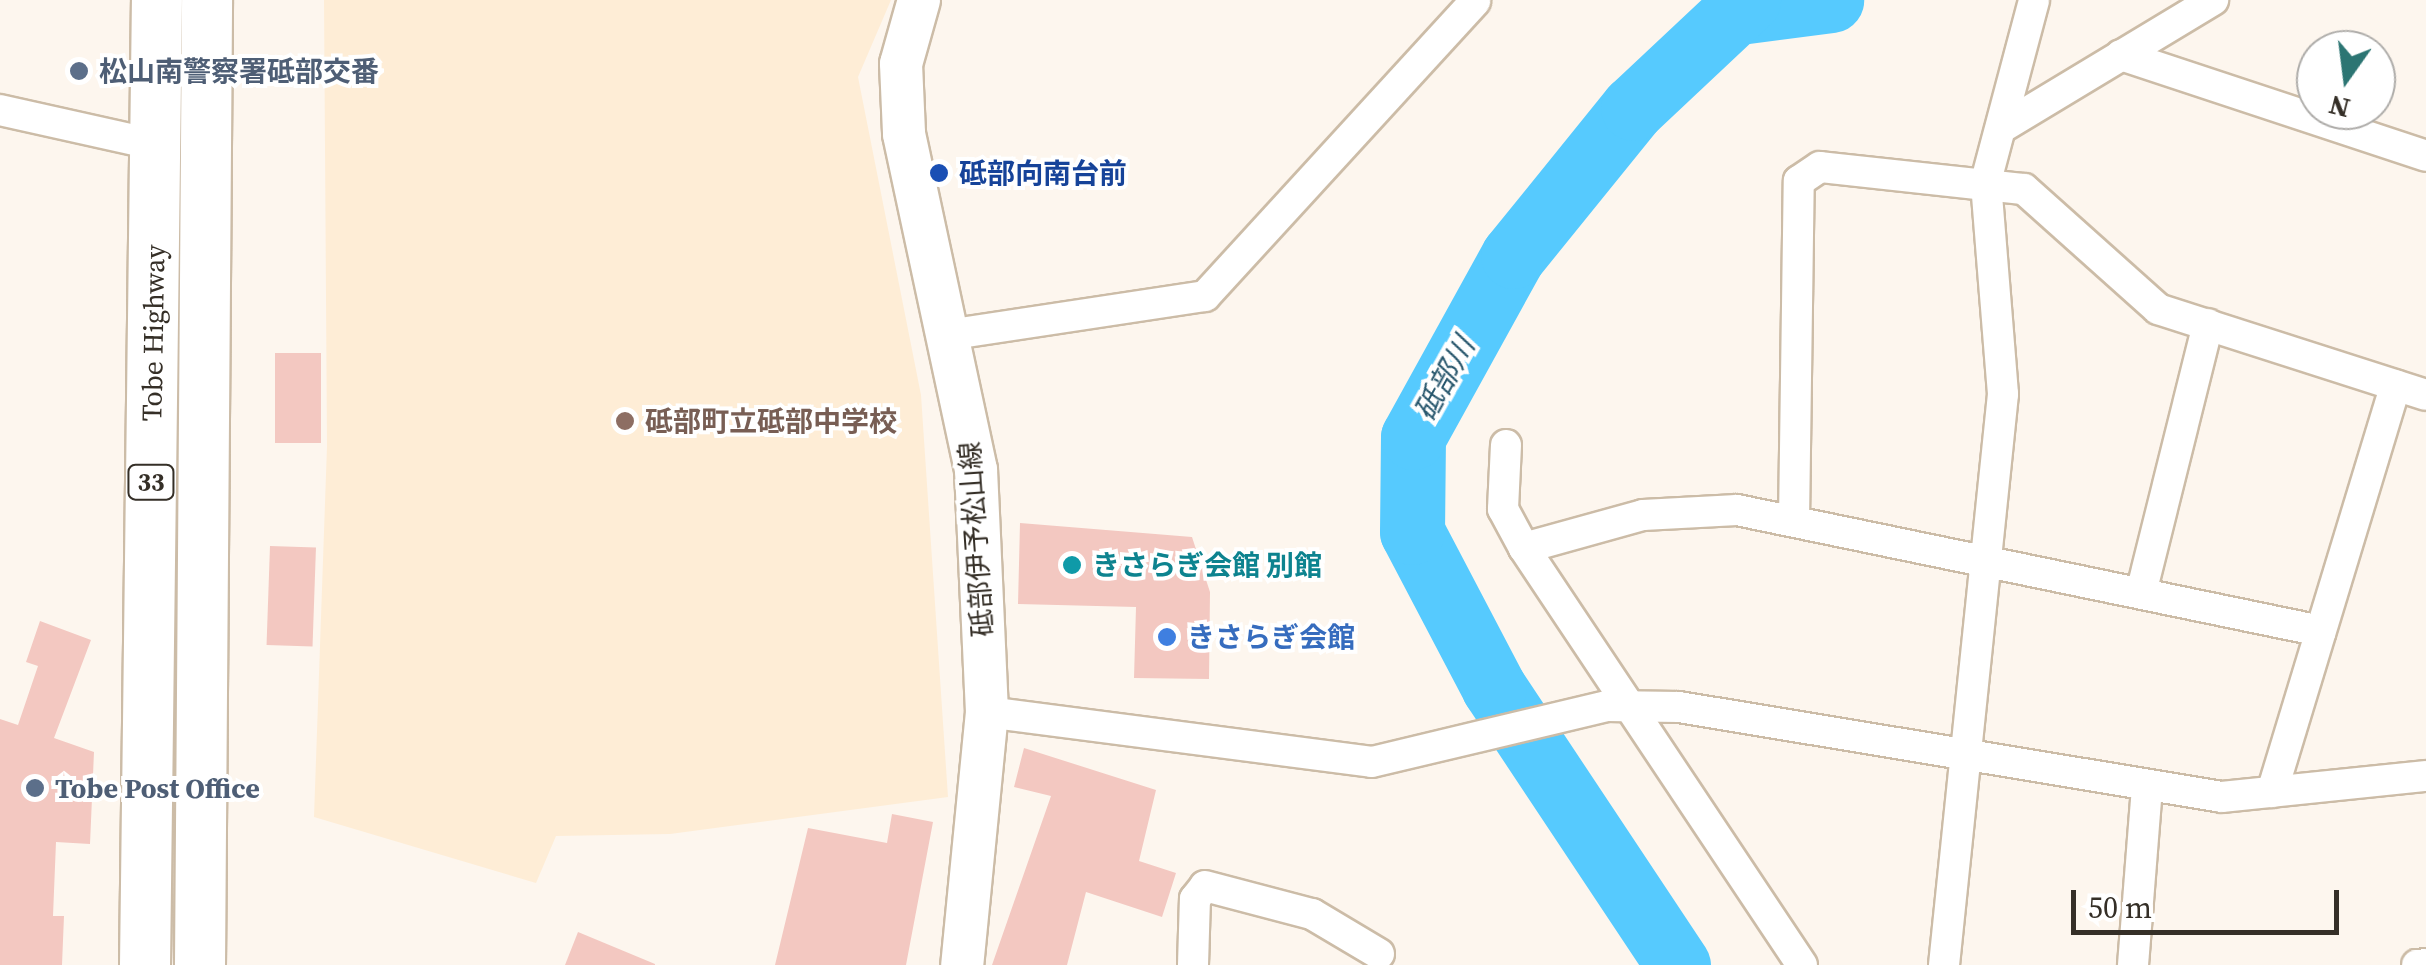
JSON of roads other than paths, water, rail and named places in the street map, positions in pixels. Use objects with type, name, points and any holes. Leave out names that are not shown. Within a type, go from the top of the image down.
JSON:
[{"type":"highway","name":"Tobe Highway","points":[[146,965],[158,0]]},
{"type":"highway","name":"Tobe Highway","points":[[200,965],[207,0]]},
{"type":"main road","name":"砥部伊予松山線","points":[[919,0],[902,64],[904,134],[976,470],[987,712],[962,965]]},
{"type":"street","points":[[1944,965],[2002,394],[1986,181],[2006,125],[2034,0]]},
{"type":"street","points":[[2006,125],[2213,0]]},
{"type":"street","points":[[947,334],[1206,296],[1475,1]]},
{"type":"street","points":[[2121,55],[2426,156]]},
{"type":"street","points":[[0,110],[156,145]]},
{"type":"street","points":[[1794,520],[1799,181],[1820,167],[1986,181],[2024,189],[2158,309],[2426,395]]},
{"type":"street","points":[[2141,592],[2208,324]]},
{"type":"street","points":[[2272,792],[2396,384]]},
{"type":"street","points":[[1506,444],[1503,509],[1524,548],[1618,706],[1802,965]]},
{"type":"street","points":[[1524,548],[1643,516],[1737,510],[2321,631]]},
{"type":"street","points":[[987,712],[1306,760],[1372,762],[1618,706],[1679,707],[2147,788],[2272,792],[2426,776]]},
{"type":"street","points":[[2133,965],[2147,788]]},
{"type":"street","points":[[1193,965],[1194,899],[1205,886],[1312,914],[1379,954]]},
{"type":"street","points":[[2417,965],[2426,964]]},
{"type":"waterway","name":"砥部川","points":[[1678,965],[1494,688],[1412,532],[1413,437],[1513,256],[1633,108],[1748,0]]},
{"type":"waterway","points":[[1739,12],[1831,0]]},
{"type":"place","name":"松山南警察署砥部交番","points":[[79,71]]},
{"type":"place","name":"砥部向南台前","points":[[939,173]]},
{"type":"place","name":"砥部町立砥部中学校","points":[[625,421]]},
{"type":"place","name":"きさらぎ会館 別館","points":[[1072,565]]},
{"type":"place","name":"きさらぎ会館","points":[[1167,637]]},
{"type":"place","name":"Tobe Post Office","points":[[35,788]]}]
